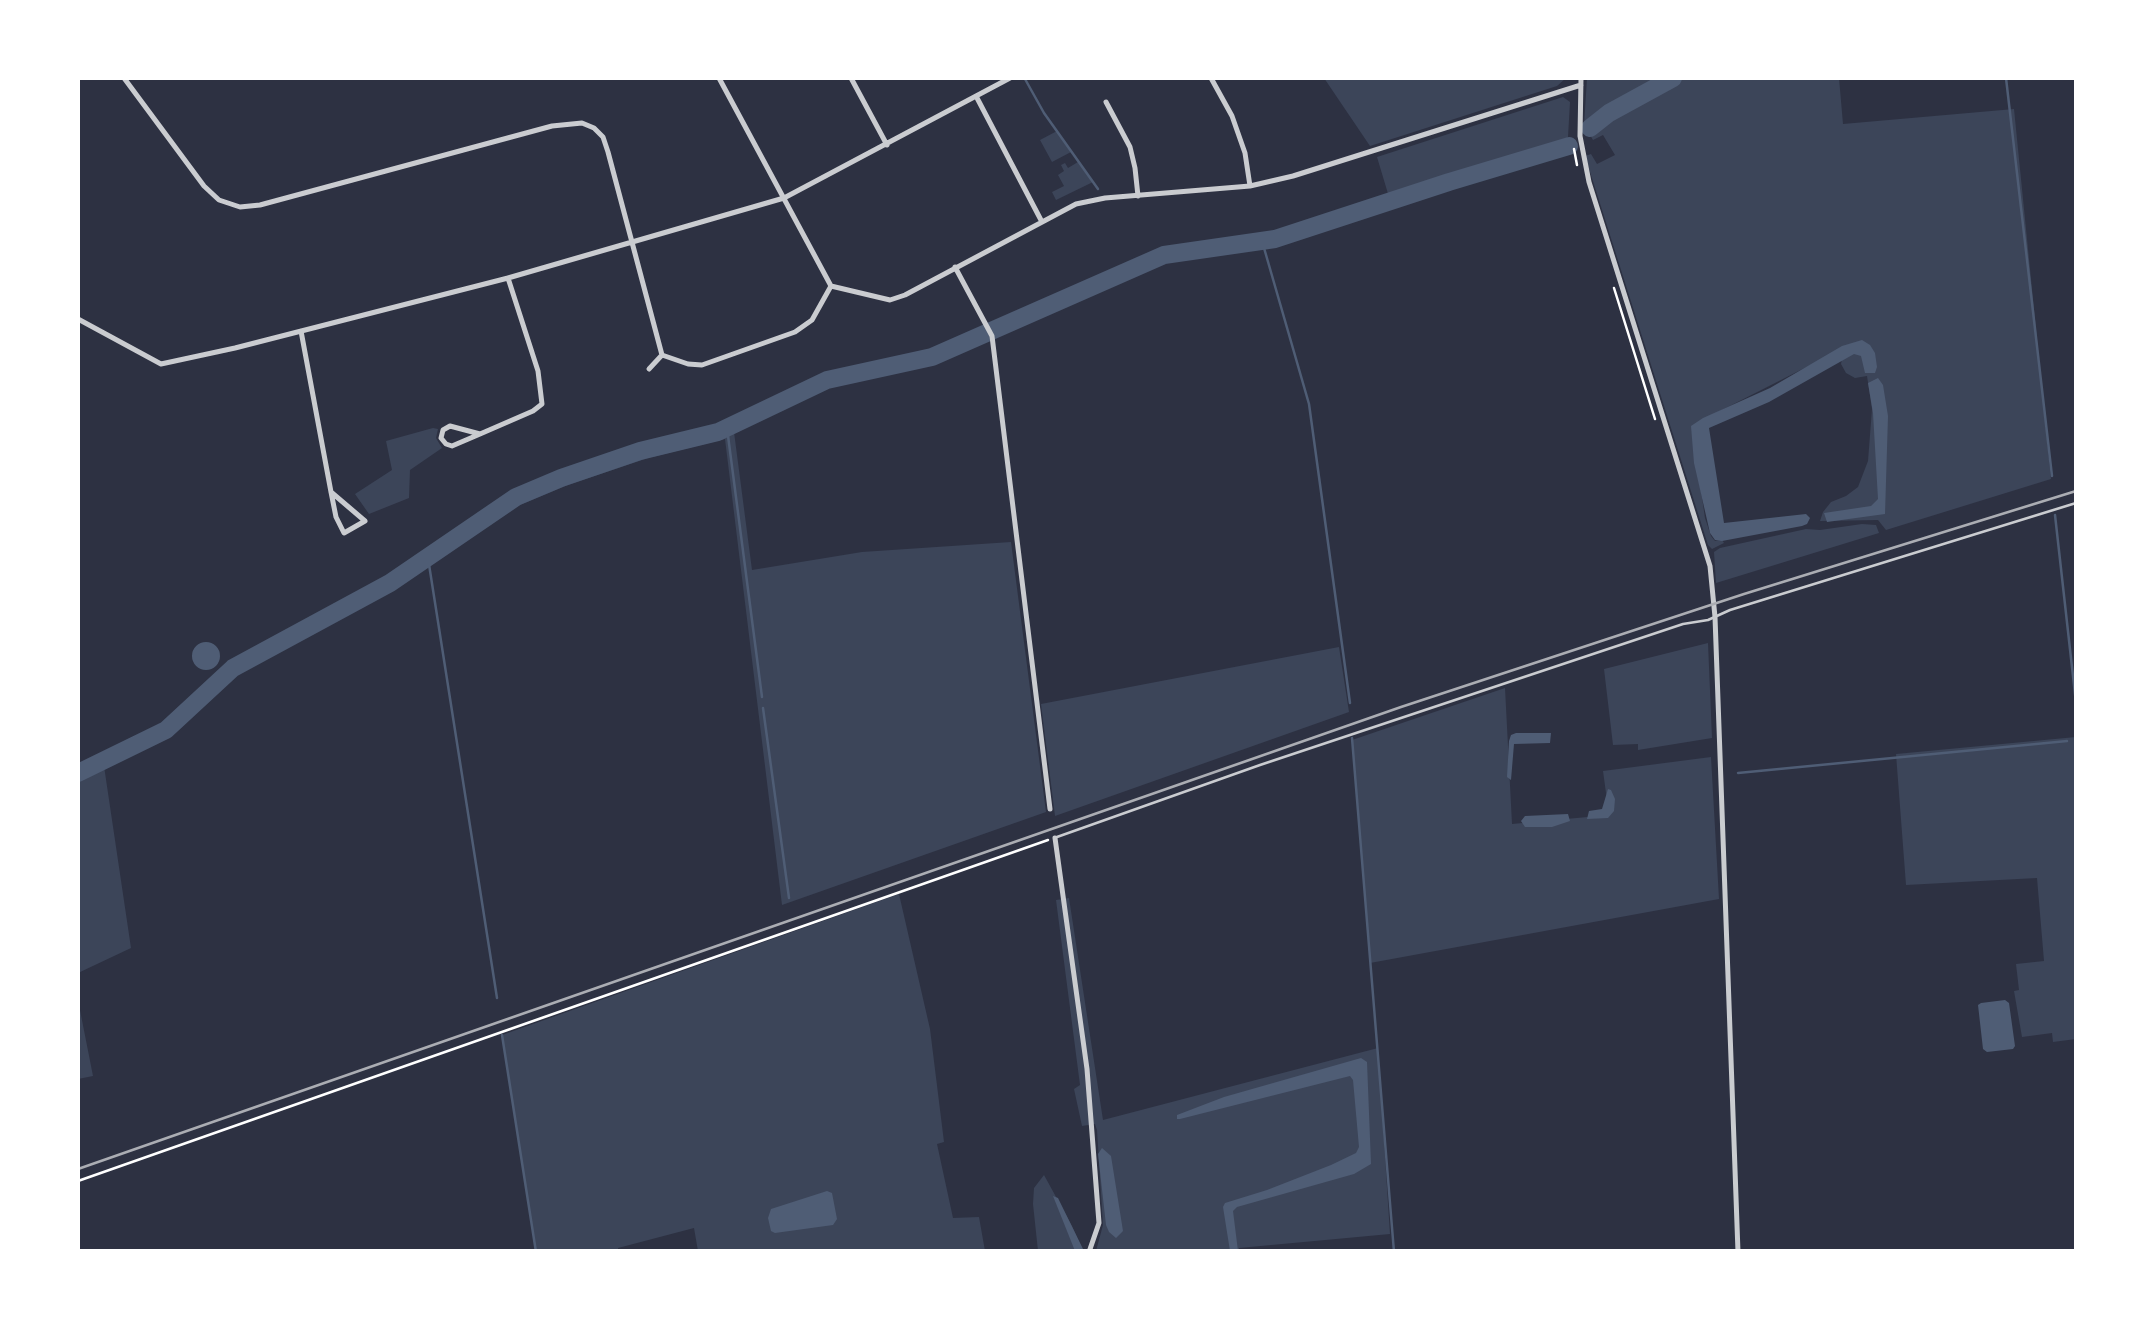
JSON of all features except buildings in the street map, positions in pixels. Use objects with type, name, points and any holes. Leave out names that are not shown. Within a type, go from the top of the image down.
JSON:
[{"type":"street","points":[[124,78],[204,186],[219,200],[240,207],[260,205],[552,126],[582,122],[594,128],[602,137],[662,355]]},
{"type":"street","points":[[720,78],[831,286],[890,300],[1076,204],[1250,186],[1294,176],[1581,81],[1580,136],[1589,182],[1706,548],[1711,577],[1738,1252]]},
{"type":"street","points":[[851,78],[887,145]]},
{"type":"street","points":[[78,320],[160,364],[508,278],[784,198],[1010,78]]},
{"type":"street","points":[[1211,78],[1232,116],[1245,153],[1250,186]]},
{"type":"street","points":[[976,96],[1042,222]]},
{"type":"street","points":[[1106,102],[1130,147],[1138,196]]},
{"type":"street","points":[[956,267],[992,336],[1050,809]]},
{"type":"street","points":[[480,434],[450,426],[443,430],[441,438],[452,446],[480,434],[532,411],[542,404],[538,370],[508,278]]},
{"type":"street","points":[[662,355],[702,365],[795,332],[812,320],[831,286]]},
{"type":"street","points":[[301,331],[331,492],[336,517],[344,533],[365,521],[331,492]]},
{"type":"street","points":[[649,370],[662,355]]},
{"type":"street","points":[[1054,838],[1088,1068],[1100,1223],[1090,1252]]},
{"type":"lane","points":[[1054,838],[1683,624],[2076,502]]},
{"type":"path","points":[[78,1181],[1054,838]]},
{"type":"shaded area","points":[[1324,78],[1566,78],[1557,86],[1370,146]]},
{"type":"shaded area","points":[[1587,78],[1664,78],[1584,126]]},
{"type":"shaded area","points":[[1685,78],[1839,78],[1843,124],[2014,109],[2051,479],[1886,530],[1878,520],[1820,521],[1831,502],[1858,487],[1868,461],[1872,409],[1867,376],[1855,378],[1846,373],[1841,364],[1844,348],[1708,417],[1699,477],[1711,536],[1724,543],[1712,549],[1708,545],[1585,156],[1591,154],[1597,164],[1615,155],[1603,135],[1593,140],[1590,135],[1605,121]]},
{"type":"shaded area","points":[[1563,97],[1570,102],[1565,141],[1389,197],[1377,157]]},
{"type":"shaded area","points":[[1057,131],[1071,152],[1052,162],[1040,140]]},
{"type":"shaded area","points":[[1078,162],[1093,182],[1056,200],[1052,192],[1064,186],[1058,175],[1064,171],[1061,165],[1065,163],[1068,168]]},
{"type":"shaded area","points":[[1862,340],[1875,353],[1875,373],[1865,373],[1861,356],[1854,354],[1769,402],[1709,428],[1724,523],[1806,514],[1810,518],[1802,526],[1715,540],[1694,463],[1691,426],[1770,388],[1842,346]]},
{"type":"shaded area","points":[[911,366],[912,370],[823,388],[734,432],[752,570],[862,552],[1011,542],[1046,812],[782,905],[725,439],[648,458],[515,507],[514,502],[585,473],[725,432],[827,383]]},
{"type":"shaded area","points":[[1878,378],[1883,385],[1888,416],[1885,514],[1827,522],[1824,513],[1871,506],[1878,499],[1868,383]]},
{"type":"shaded area","points":[[438,429],[436,438],[442,448],[410,470],[409,498],[369,514],[355,494],[392,470],[386,441]]},
{"type":"shaded area","points":[[1876,525],[1879,533],[1716,583],[1714,552],[1720,548],[1806,529]]},
{"type":"shaded area","points":[[206,642],[216,646],[220,656],[216,666],[206,670],[196,666],[192,656],[196,646]]},
{"type":"shaded area","points":[[1708,643],[1712,738],[1638,750],[1638,744],[1613,745],[1604,669]]},
{"type":"shaded area","points":[[1339,647],[1349,712],[1055,816],[1041,704]]},
{"type":"shaded area","points":[[1505,688],[1512,824],[1609,815],[1603,771],[1711,757],[1719,899],[1370,963],[1352,740]]},
{"type":"shaded area","points":[[1516,733],[1551,733],[1550,743],[1514,744],[1511,780],[1507,777],[1509,741]]},
{"type":"shaded area","points":[[2076,737],[2076,1039],[2053,1042],[2052,1033],[2022,1037],[2014,991],[2019,990],[2016,964],[2044,961],[2037,878],[1906,885],[1896,754]]},
{"type":"shaded area","points":[[104,766],[131,948],[78,973],[78,779]]},
{"type":"shaded area","points":[[1608,789],[1615,799],[1614,811],[1608,818],[1587,819],[1589,811],[1602,809]]},
{"type":"shaded area","points":[[1568,814],[1570,821],[1552,827],[1525,827],[1521,821],[1525,816]]},
{"type":"shaded area","points":[[899,894],[930,1029],[944,1142],[937,1144],[953,1218],[979,1217],[985,1251],[698,1251],[694,1228],[618,1251],[536,1251],[502,1035]]},
{"type":"shaded area","points":[[1069,898],[1103,1120],[1378,1048],[1390,1234],[1239,1251],[1096,1251],[1103,1225],[1097,1130],[1095,1124],[1082,1126],[1074,1089],[1080,1085],[1056,900]]},
{"type":"shaded area","points":[[78,1000],[93,1076],[78,1079]]},
{"type":"shaded area","points":[[2005,1000],[2009,1003],[2015,1046],[1987,1052],[1983,1049],[1978,1005]]},
{"type":"shaded area","points":[[1361,1058],[1367,1062],[1371,1164],[1354,1174],[1237,1207],[1233,1211],[1238,1251],[1230,1251],[1225,1203],[1356,1153],[1359,1147],[1353,1080],[1350,1076],[1180,1119],[1177,1115],[1224,1097]]},
{"type":"shaded area","points":[[1102,1148],[1111,1156],[1123,1231],[1116,1238],[1106,1225],[1098,1154]]},
{"type":"shaded area","points":[[1044,1175],[1083,1251],[1038,1251],[1034,1188]]},
{"type":"shaded area","points":[[827,1191],[832,1193],[837,1219],[833,1225],[771,1231],[771,1209]]},
{"type":"shaded area","points":[[1053,1196],[1058,1198],[1084,1251],[1075,1251]]},
{"type":"waterway","points":[[1590,128],[1609,113],[1673,78]]},
{"type":"waterway","points":[[2006,78],[2052,476]]},
{"type":"waterway","points":[[1025,79],[1098,189]]},
{"type":"waterway","points":[[78,773],[166,730],[233,668],[390,583],[516,497],[561,478],[640,451],[718,432],[827,380],[932,357],[1164,255],[1275,239],[1569,146]]},
{"type":"waterway","points":[[1262,241],[1309,404],[1350,703]]},
{"type":"waterway","points":[[727,428],[762,697]]},
{"type":"waterway","points":[[2055,515],[2076,703]]},
{"type":"waterway","points":[[428,558],[497,998]]},
{"type":"waterway","points":[[763,708],[789,898]]},
{"type":"waterway","points":[[1352,738],[1394,1252]]},
{"type":"waterway","points":[[1738,773],[2067,741]]},
{"type":"waterway","points":[[502,1035],[536,1252]]},
{"type":"railway","points":[[78,1169],[1401,707],[1744,594],[2076,491]]}]
